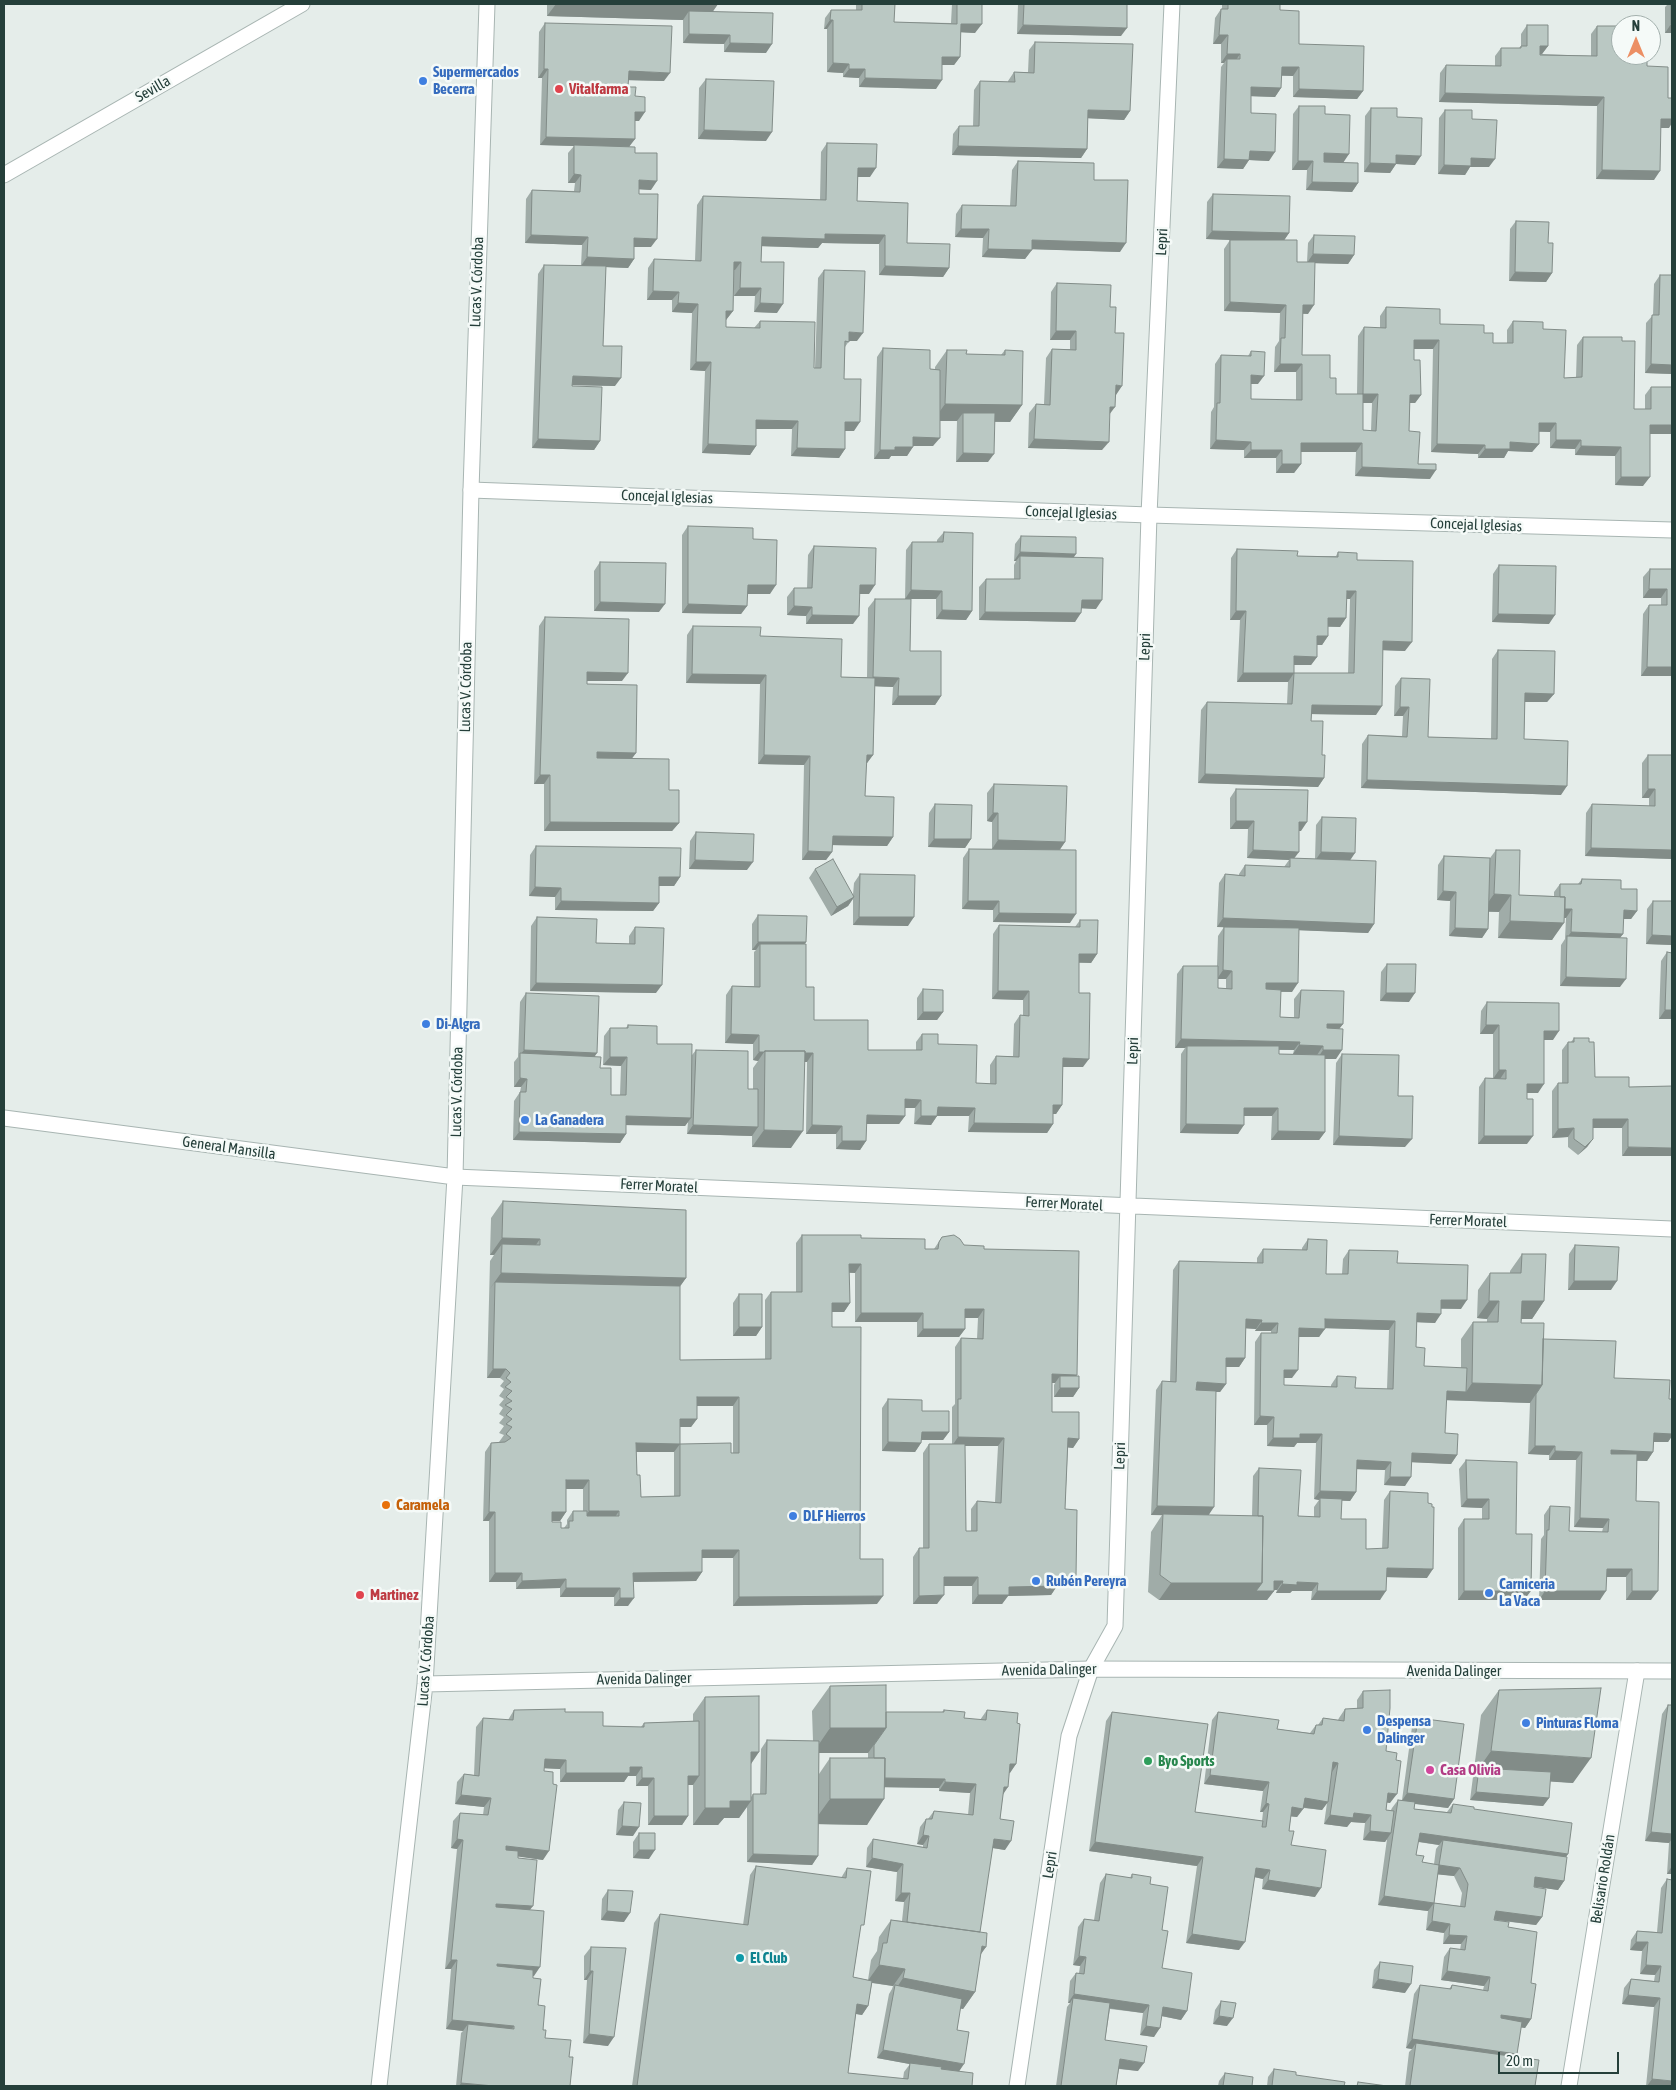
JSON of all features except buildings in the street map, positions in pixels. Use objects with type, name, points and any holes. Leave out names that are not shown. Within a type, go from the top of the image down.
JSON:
[{"type":"street","name":"Sevilla","points":[[4,175],[302,4]]},
{"type":"street","name":"Lucas V. Córdoba","points":[[379,2086],[425,1684],[455,1177],[471,490],[486,4]]},
{"type":"street","name":"Lepri","points":[[1017,2086],[1069,1736],[1091,1669],[1114,1626],[1149,516],[1172,4]]},
{"type":"street","name":"Concejal Iglesias","points":[[471,490],[1149,516],[1672,530]]},
{"type":"street","name":"General Mansilla","points":[[4,1118],[455,1177]]},
{"type":"street","name":"Ferrer Moratel","points":[[455,1177],[1672,1229]]},
{"type":"street","name":"Avenida Dalinger","points":[[425,1684],[1091,1669],[1672,1671]]},
{"type":"street","name":"Belisario Roldán","points":[[1569,2086],[1637,1671]]},
{"type":"place","name":"Supermercados Becerra","points":[[423,81]]},
{"type":"place","name":"Vitalfarma","points":[[559,89]]},
{"type":"place","name":"Di-Algra","points":[[426,1024]]},
{"type":"place","name":"La Ganadera","points":[[525,1120]]},
{"type":"place","name":"Caramela","points":[[386,1505]]},
{"type":"place","name":"DLF Hierros","points":[[793,1516]]},
{"type":"place","name":"Rubén Pereyra","points":[[1036,1581]]},
{"type":"place","name":"Carniceria La Vaca","points":[[1489,1593]]},
{"type":"place","name":"Martinez","points":[[360,1595]]},
{"type":"place","name":"Pinturas Floma","points":[[1526,1723]]},
{"type":"place","name":"Despensa Dalinger","points":[[1367,1730]]},
{"type":"place","name":"Byo Sports","points":[[1148,1761]]},
{"type":"place","name":"Casa Olivia","points":[[1430,1770]]},
{"type":"place","name":"El Club","points":[[740,1958]]}]
